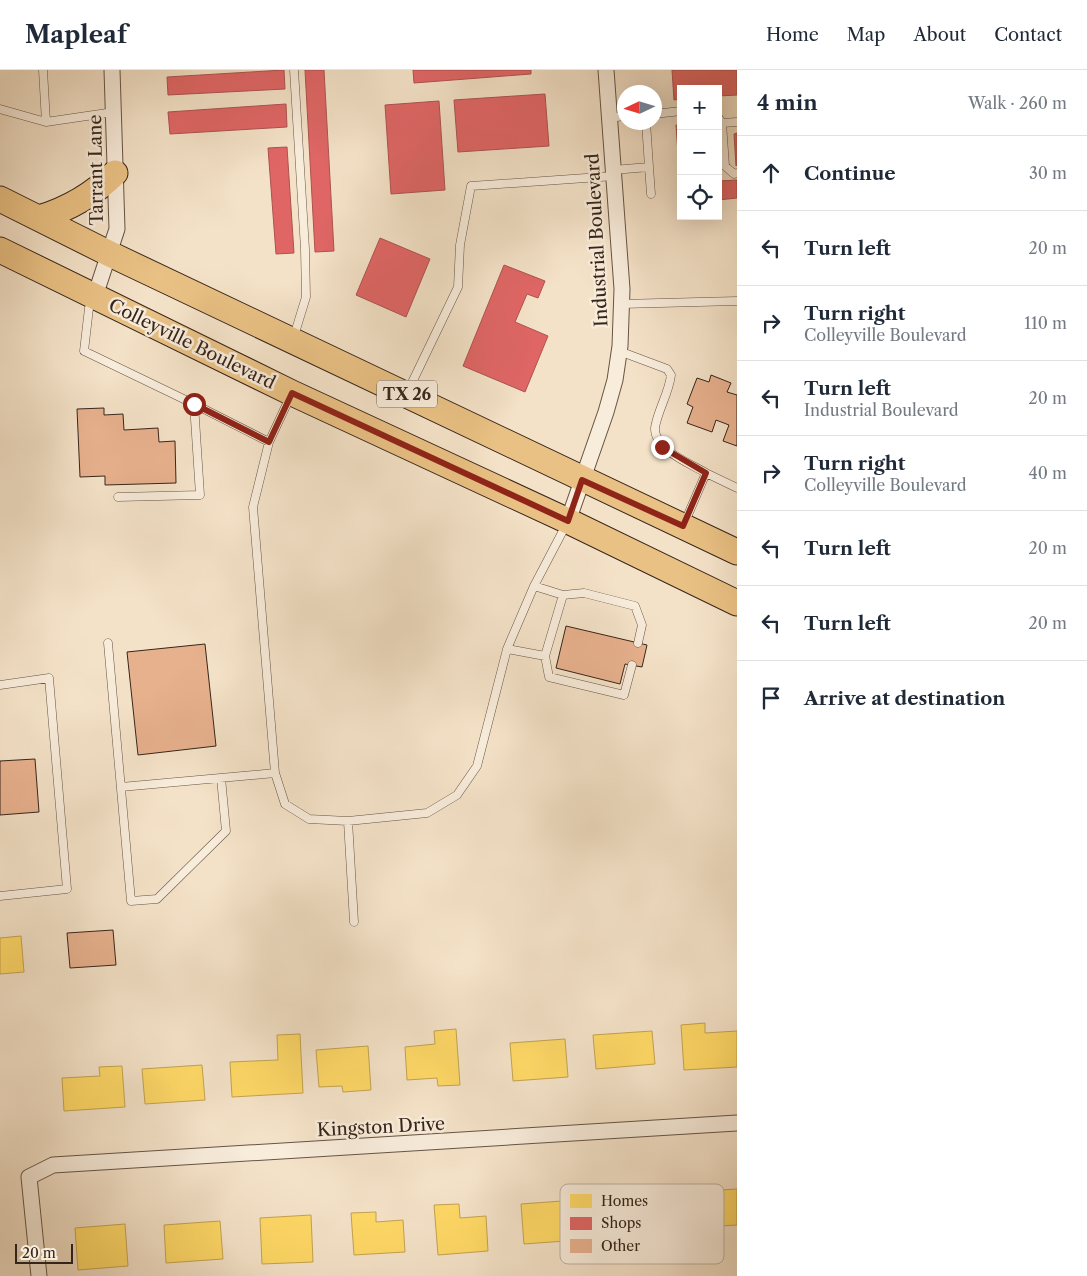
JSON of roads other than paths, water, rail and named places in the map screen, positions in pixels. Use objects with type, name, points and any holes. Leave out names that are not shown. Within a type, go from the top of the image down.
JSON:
[{"type":"main road","points":[[39,218],[77,203],[94,192],[115,173]]},
{"type":"main road","name":"TX 26","points":[[0,199],[110,254],[407,394],[582,480],[737,552]]},
{"type":"main road","name":"Colleyville Boulevard","points":[[0,250],[292,393],[568,521],[737,603]]},
{"type":"street","name":"Tarrant Lane","points":[[95,296],[117,229],[112,70]]},
{"type":"street","name":"Industrial Boulevard","points":[[568,521],[608,404],[615,380],[619,352],[622,289],[614,173],[617,117],[606,70]]},
{"type":"street","name":"Kingston Drive","points":[[39,1276],[29,1178],[53,1165],[737,1123]]},
{"type":"lane","points":[[43,70],[46,122]]},
{"type":"lane","points":[[292,340],[306,297],[294,70]]},
{"type":"lane","points":[[0,109],[46,122],[114,112]]},
{"type":"lane","points":[[662,113],[677,111]]},
{"type":"lane","points":[[722,120],[737,122]]},
{"type":"lane","points":[[647,130],[651,194]]},
{"type":"lane","points":[[721,130],[725,166],[734,174],[737,173]]},
{"type":"lane","points":[[407,394],[458,287],[460,246],[471,186],[614,173],[649,167]]},
{"type":"lane","points":[[95,296],[89,308],[84,351],[269,442]]},
{"type":"lane","points":[[621,304],[737,301]]},
{"type":"lane","points":[[619,352],[667,369],[671,375],[670,386],[655,425],[656,437],[662,447],[706,473],[737,488]]},
{"type":"lane","points":[[292,393],[269,442],[253,508],[275,773],[285,804],[309,819],[348,821],[427,813],[457,795],[477,766],[507,649],[534,586],[568,521]]},
{"type":"lane","points":[[118,497],[200,495],[194,404]]},
{"type":"lane","points":[[683,526],[706,473]]},
{"type":"lane","points":[[534,586],[563,595],[584,593],[635,606],[642,625],[638,643]]},
{"type":"lane","points":[[563,595],[545,656],[548,677],[624,695],[632,665]]},
{"type":"lane","points":[[108,643],[131,901],[156,899],[226,831],[221,778]]},
{"type":"lane","points":[[507,649],[545,656]]},
{"type":"lane","points":[[0,684],[49,678],[67,889],[0,896]]},
{"type":"lane","points":[[121,787],[275,773]]},
{"type":"lane","points":[[348,821],[354,922]]}]
